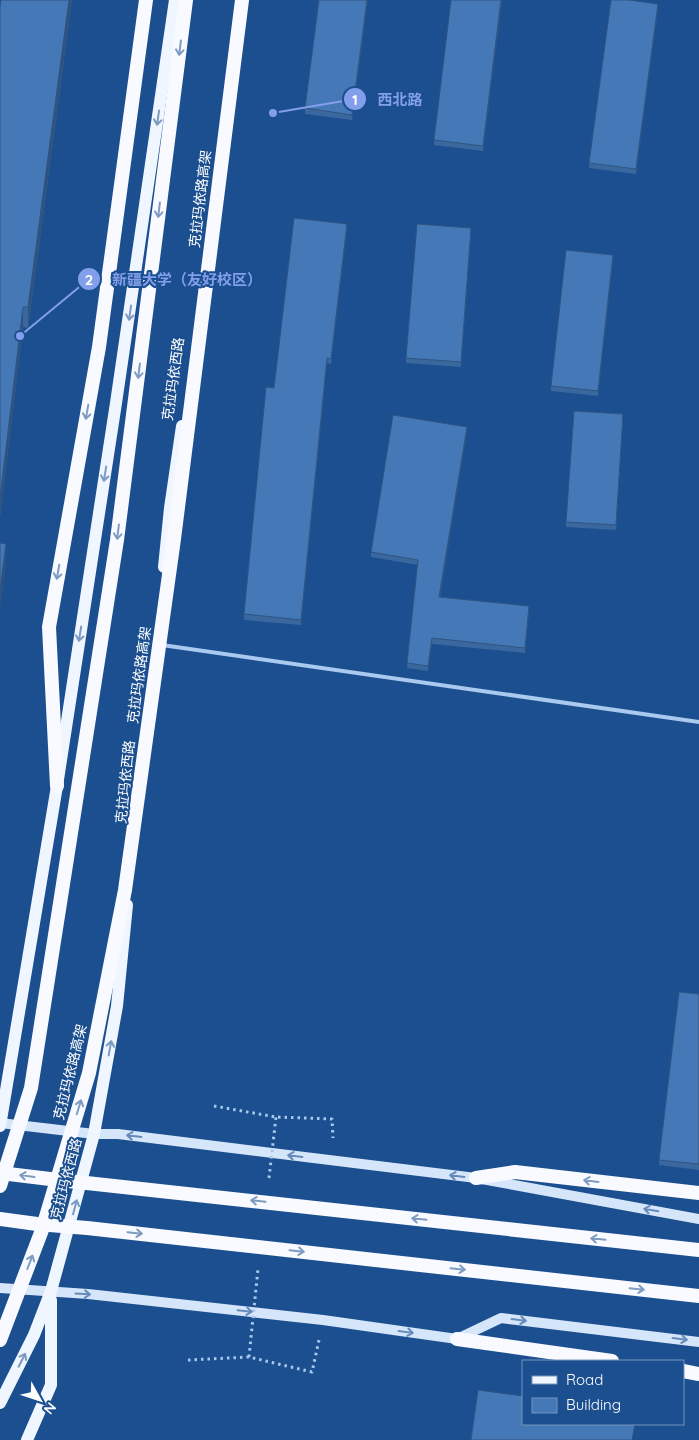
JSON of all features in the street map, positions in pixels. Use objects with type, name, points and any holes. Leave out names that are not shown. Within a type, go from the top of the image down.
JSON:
[{"type":"highway","points":[[57,786],[49,627],[99,347],[146,0]]},
{"type":"highway","points":[[0,1186],[31,1088],[118,540],[186,0]]},
{"type":"highway","name":"克拉玛依路高架","points":[[0,1340],[42,1230],[89,1073],[125,890],[174,539],[241,3]]},
{"type":"highway","points":[[476,1178],[515,1172],[695,1193]]},
{"type":"highway","points":[[0,1173],[699,1250]]},
{"type":"highway","points":[[0,1219],[699,1296]]},
{"type":"highway","points":[[457,1339],[605,1360]]},
{"type":"highway","points":[[684,1371],[699,1374]]},
{"type":"main road","points":[[175,0],[57,786],[0,1124],[94,1134],[128,1135],[476,1178],[699,1219]]},
{"type":"main road","name":"克拉玛依西路","points":[[0,1403],[34,1335],[52,1291],[94,1134],[117,1006],[170,508],[241,3]]},
{"type":"main road","points":[[0,1288],[52,1291],[323,1320],[457,1339],[501,1318],[699,1342]]},
{"type":"main road","points":[[28,1440],[51,1385],[52,1291]]},
{"type":"lane","points":[[155,644],[699,722]]},
{"type":"path","points":[[214,1106],[276,1117],[332,1120]]},
{"type":"path","points":[[188,1360],[248,1357],[312,1372],[323,1320]]},
{"type":"building","points":[[1,0],[69,0],[28,307],[23,307],[0,498],[0,7]]},
{"type":"building","points":[[319,0],[367,0],[352,115],[305,108]]},
{"type":"building","points":[[451,0],[501,0],[483,146],[434,140]]},
{"type":"building","points":[[611,0],[629,0],[658,4],[636,169],[589,163]]},
{"type":"building","points":[[294,218],[347,224],[331,359],[327,358],[301,620],[244,614],[266,387],[274,388]]},
{"type":"building","points":[[417,224],[471,228],[461,362],[406,358]]},
{"type":"building","points":[[566,250],[613,255],[598,391],[551,386]]},
{"type":"building","points":[[574,411],[623,414],[616,525],[566,522]]},
{"type":"building","points":[[393,415],[467,427],[439,597],[529,606],[525,648],[432,638],[428,666],[407,663],[418,560],[371,552]]},
{"type":"building","points":[[0,543],[6,544],[0,590]]},
{"type":"building","points":[[679,992],[699,994],[699,1164],[659,1160]]},
{"type":"building","points":[[478,1390],[522,1396],[522,1425],[635,1425],[632,1440],[471,1440]]},
{"type":"place","name":"西北路","points":[[273,113]]},
{"type":"place","name":"新疆大学（友好校区）","points":[[20,336]]}]
